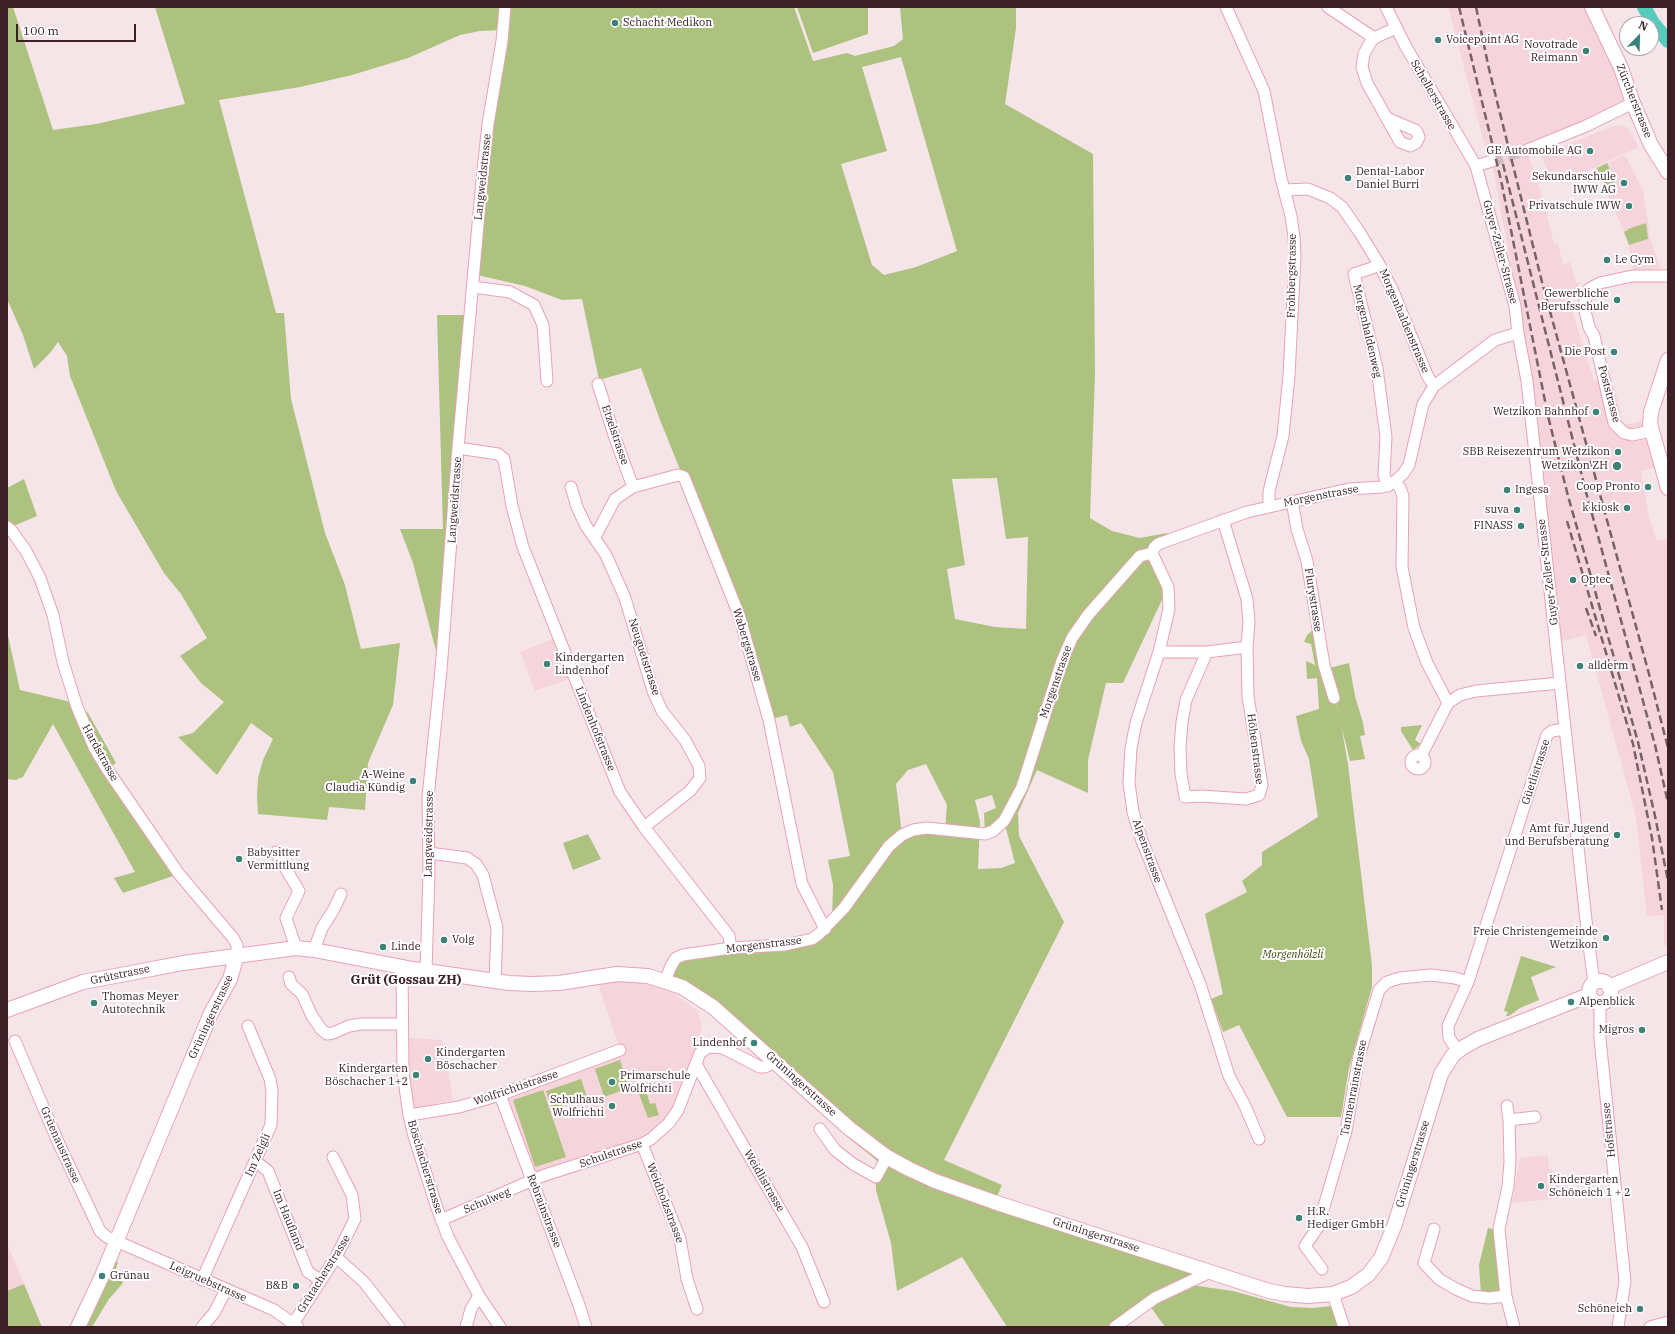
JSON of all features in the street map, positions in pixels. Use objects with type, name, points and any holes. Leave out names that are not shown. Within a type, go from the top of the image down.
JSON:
[{"type":"main road","name":"Zürcherstrasse","points":[[1592,7],[1621,68],[1633,103],[1651,145],[1668,172]]},
{"type":"main road","points":[[1668,360],[1651,412],[1651,431],[1664,462],[1668,488]]},
{"type":"main road","name":"Grüningerstrasse","points":[[78,1327],[116,1241],[211,1013],[230,979],[237,955],[296,948],[426,971],[495,981],[532,984],[547,984],[626,974],[648,976],[665,981],[682,988],[713,1007],[850,1129],[887,1157],[909,1169],[942,1183],[1210,1272],[1285,1294],[1308,1296],[1333,1294],[1351,1287],[1360,1282],[1375,1267],[1381,1258],[1394,1224],[1441,1074],[1458,1051],[1478,1039],[1594,994]]},
{"type":"main road","name":"Grütstrasse","points":[[7,1010],[83,982],[142,970],[237,955]]},
{"type":"main road","points":[[1594,994],[1604,1002],[1609,998],[1609,987],[1668,962]]},
{"type":"street","name":"Langweidstrasse","points":[[426,971],[429,853],[428,797],[442,663],[458,448],[488,124],[503,30],[505,7]]},
{"type":"street","name":"Frohbergstrasse","points":[[1226,7],[1264,91],[1281,178],[1291,216],[1295,256],[1290,376],[1282,436],[1269,491],[1269,507]]},
{"type":"street","points":[[1328,7],[1374,38]]},
{"type":"street","name":"Schellerstrasse","points":[[1386,7],[1396,28],[1457,137],[1476,166]]},
{"type":"street","points":[[1388,120],[1367,83],[1362,67],[1366,48],[1374,38],[1396,28]]},
{"type":"street","points":[[1527,150],[1586,126],[1633,103]]},
{"type":"street","points":[[1476,166],[1492,161]]},
{"type":"street","name":"Guyer-Zeller-Strasse","points":[[1476,166],[1515,306],[1518,334],[1527,382],[1594,994]]},
{"type":"street","name":"Morgenhaldenstrasse","points":[[1285,190],[1308,189],[1330,198],[1342,207],[1379,264],[1393,291],[1428,377],[1434,386]]},
{"type":"street","name":"Morgenhaldenweg","points":[[1379,264],[1354,274],[1378,368],[1386,437],[1384,474],[1391,484]]},
{"type":"street","name":"Poststrasse","points":[[1651,431],[1632,435],[1624,433],[1614,422],[1594,336],[1589,327],[1585,311],[1585,301],[1589,289],[1600,283],[1632,276],[1668,276]]},
{"type":"street","points":[[473,287],[510,292],[534,305],[543,325],[547,381]]},
{"type":"street","points":[[1448,703],[1427,663],[1414,628],[1402,567],[1403,496],[1400,488],[1391,484],[1403,474],[1409,465],[1423,404],[1434,386],[1495,340],[1518,334]]},
{"type":"street","name":"Etzelstrasse","points":[[598,384],[615,438],[633,487]]},
{"type":"street","name":"Lindenhofstrasse","points":[[458,448],[498,454],[504,459],[512,506],[526,554],[620,792],[644,828],[729,936],[731,948]]},
{"type":"street","name":"Wabergstrasse","points":[[595,537],[615,499],[633,487],[678,475],[684,477],[739,615],[769,720],[802,884],[825,929]]},
{"type":"street","name":"Morgenstrasse","points":[[665,981],[676,958],[683,955],[731,948],[785,945],[812,939],[825,929],[844,908],[890,846],[902,835],[913,830],[927,828],[985,834],[993,831],[1004,821],[1022,788],[1062,661],[1072,638],[1088,615],[1140,556],[1152,553],[1158,544],[1247,512],[1349,489],[1391,484]]},
{"type":"street","name":"Neuguetstrasse","points":[[572,487],[577,507],[586,526],[606,555],[625,598],[653,691],[662,711],[685,740],[699,766],[700,778],[690,791],[644,828]]},
{"type":"street","name":"Flurystrasse","points":[[1292,501],[1297,529],[1307,561],[1324,665],[1334,698]]},
{"type":"street","name":"Höhenstrasse","points":[[1207,652],[1186,700],[1182,722],[1180,747],[1181,774],[1185,798],[1201,796],[1246,799],[1258,795],[1262,785],[1248,696],[1247,647],[1249,622],[1247,599],[1223,520]]},
{"type":"street","name":"Hardstrasse","points":[[7,527],[11,530],[26,551],[40,578],[53,615],[63,662],[77,707],[95,749],[106,769],[179,874],[233,938],[237,945],[237,955]]},
{"type":"street","name":"Alpenstrasse","points":[[1152,553],[1168,587],[1170,597],[1169,609],[1159,652],[1136,723],[1131,748],[1129,783],[1133,812],[1142,841],[1200,984],[1229,1076],[1245,1106],[1259,1139]]},
{"type":"street","points":[[1159,652],[1207,652],[1247,647]]},
{"type":"street","points":[[1421,756],[1448,703],[1460,695],[1476,691],[1560,683]]},
{"type":"street","name":"Güetlistrasse","points":[[1458,1051],[1448,1038],[1448,1030],[1468,982],[1545,741],[1552,731],[1565,729]]},
{"type":"street","points":[[276,852],[299,891],[286,918],[296,948]]},
{"type":"street","points":[[429,853],[467,858],[476,864],[483,875],[497,928],[495,981]]},
{"type":"street","points":[[314,950],[322,928],[342,894]]},
{"type":"street","name":"Böschacherstrasse","points":[[402,967],[403,1073],[409,1115],[414,1136],[441,1220],[455,1252],[479,1296],[500,1327]]},
{"type":"street","name":"Tannenrainstrasse","points":[[1322,1269],[1305,1246],[1318,1227],[1346,1131],[1359,1056],[1379,990],[1387,982],[1400,978],[1431,975],[1455,978],[1468,982]]},
{"type":"street","points":[[289,977],[291,984],[302,994],[312,1016],[321,1029],[327,1034],[349,1026],[361,1024],[402,1024]]},
{"type":"street","name":"Hofstrasse","points":[[1594,994],[1625,1281],[1618,1327]]},
{"type":"street","name":"Im Zelgli","points":[[202,1280],[271,1125],[272,1091],[270,1079],[248,1026]]},
{"type":"street","name":"Grüenaustrasse","points":[[15,1041],[59,1144],[96,1224],[106,1237],[116,1241]]},
{"type":"street","name":"Schulstrasse","points":[[532,1181],[542,1176],[642,1144],[658,1134],[674,1117],[682,1103],[700,1053],[707,1048],[723,1048],[760,1067],[765,1067],[775,1061]]},
{"type":"street","name":"Wolfrichtistrasse","points":[[409,1115],[459,1107],[500,1095],[620,1050]]},
{"type":"street","name":"Weidlistrasse","points":[[696,1064],[802,1247],[824,1302]]},
{"type":"street","name":"Rebrainstrasse","points":[[500,1095],[580,1306],[586,1327]]},
{"type":"street","points":[[1507,1106],[1509,1120],[1510,1162],[1508,1186],[1499,1229],[1506,1296],[1514,1327]]},
{"type":"street","points":[[1509,1120],[1535,1117]]},
{"type":"street","points":[[820,1129],[835,1150],[853,1164],[876,1177],[887,1157]]},
{"type":"street","name":"Weidholzstrasse","points":[[642,1144],[680,1239],[687,1279],[697,1308]]},
{"type":"street","name":"Grütacherstrasse","points":[[294,1326],[320,1280],[336,1257],[355,1219],[352,1195],[333,1157]]},
{"type":"street","name":"Im Haufland","points":[[255,1161],[268,1171],[308,1272],[320,1280]]},
{"type":"street","name":"Schulweg","points":[[441,1220],[532,1181]]},
{"type":"street","points":[[1434,1229],[1424,1262],[1439,1279],[1472,1296],[1489,1298],[1506,1296]]},
{"type":"street","name":"Leigruebstrasse","points":[[116,1241],[202,1280],[274,1310],[294,1326]]},
{"type":"street","points":[[336,1257],[364,1282],[398,1327]]},
{"type":"street","points":[[1115,1327],[1155,1298],[1210,1272]]},
{"type":"street","points":[[202,1327],[214,1313],[226,1290]]},
{"type":"street","points":[[1333,1294],[1344,1327]]},
{"type":"street","points":[[466,1327],[471,1309],[479,1296]]},
{"type":"street","points":[[1650,1327],[1668,1322]]},
{"type":"shaded area","points":[[1448,7],[1588,7],[1633,103],[1527,150],[1542,196],[1554,244],[1558,243],[1563,264],[1570,262],[1576,283],[1580,282],[1573,293],[1570,304],[1594,381],[1611,377],[1623,421],[1626,424],[1630,424],[1643,421],[1657,467],[1641,471],[1649,518],[1657,541],[1668,538],[1668,944],[1664,946],[1664,915],[1647,916],[1636,817],[1586,635],[1560,642],[1532,377],[1493,169],[1487,154]]},
{"type":"shaded area","name":"GE Automobile AG","points":[[1622,125],[1629,129],[1639,147],[1561,183],[1548,170],[1540,155],[1614,126]]},
{"type":"shaded area","name":"Privatschule IWW","points":[[1625,155],[1643,191],[1649,234],[1660,268],[1634,270],[1627,239],[1596,168]]},
{"type":"shaded area","name":"Kindergarten Lindenhof","points":[[558,637],[575,677],[535,691],[520,652]]},
{"type":"shaded area","name":"Primarschule Wolfrichti","points":[[617,974],[682,987],[678,997],[698,1011],[702,1027],[682,1103],[651,1139],[532,1181],[500,1095],[620,1050],[596,977]]},
{"type":"shaded area","name":"Kindergarten Böschacher","points":[[409,1038],[442,1040],[453,1100],[414,1108],[410,1078]]},
{"type":"shaded area","name":"Kindergarten Schöneich 1 + 2","points":[[1548,1155],[1549,1169],[1557,1174],[1566,1176],[1569,1197],[1512,1203],[1520,1158]]},
{"type":"shaded area","points":[[7,1244],[24,1284],[7,1291]]},
{"type":"green space","points":[[7,7],[13,7],[53,130],[96,124],[185,104],[155,7],[794,7],[813,61],[847,53],[855,56],[894,46],[903,39],[900,7],[1016,7],[1016,28],[1005,104],[1093,154],[1095,373],[1090,518],[1112,531],[1140,538],[1167,533],[1167,541],[1154,548],[1168,587],[1123,683],[1106,683],[1088,760],[1088,793],[1037,770],[1018,813],[1019,836],[1064,922],[944,1160],[1002,1185],[995,1201],[1210,1272],[1115,1327],[1007,1327],[962,1257],[897,1291],[891,1243],[876,1190],[876,1177],[881,1164],[844,1134],[768,1066],[713,1007],[665,981],[676,958],[812,939],[832,922],[833,885],[828,860],[850,856],[833,772],[801,723],[790,727],[787,715],[769,720],[739,615],[660,420],[641,368],[599,380],[582,299],[562,300],[525,286],[473,274],[503,30],[480,31],[460,35],[408,58],[352,75],[300,87],[219,100],[276,313],[284,313],[291,399],[325,533],[345,585],[361,649],[400,643],[393,705],[368,763],[365,810],[329,807],[327,820],[258,814],[258,778],[263,760],[273,739],[251,723],[217,775],[178,737],[193,733],[224,702],[201,683],[180,656],[207,638],[181,594],[164,573],[116,491],[70,376],[67,356],[58,342],[50,353],[34,369],[23,335],[7,299]],"holes":[[[901,57],[957,251],[916,267],[884,275],[872,265],[841,164],[887,151],[862,67]],[[997,478],[1006,539],[1028,537],[1026,629],[995,627],[955,619],[947,569],[965,565],[952,479]],[[926,764],[947,805],[945,830],[902,835],[896,784],[908,770]],[[992,795],[996,808],[984,813],[985,834],[1004,821],[1015,863],[1001,868],[978,869],[980,821],[975,800]]]},
{"type":"green space","points":[[797,7],[868,7],[868,34],[813,53]]},
{"type":"green space","points":[[1607,163],[1615,182],[1606,187],[1597,168]]},
{"type":"green space","points":[[1646,223],[1648,239],[1629,245],[1624,232],[1628,229]]},
{"type":"green space","points":[[437,315],[470,315],[441,670],[413,563],[400,529],[443,529]]},
{"type":"green space","points":[[24,479],[37,516],[9,528],[7,527],[7,488]]},
{"type":"green space","name":"Morgenhölzli","points":[[1318,626],[1340,719],[1329,668],[1349,663],[1355,696],[1365,735],[1360,736],[1365,759],[1350,761],[1341,725],[1348,764],[1372,966],[1372,987],[1349,1068],[1341,1117],[1287,1117],[1239,1025],[1223,1032],[1211,999],[1223,994],[1205,914],[1247,892],[1242,881],[1262,865],[1262,852],[1318,817],[1309,759],[1301,741],[1296,716],[1319,709],[1317,678],[1307,679],[1306,661],[1315,665],[1311,644],[1304,642],[1307,635]]},
{"type":"green space","points":[[7,631],[20,690],[75,703],[88,713],[116,763],[107,769],[179,874],[123,893],[114,878],[135,872],[53,724],[23,777],[16,780],[7,779]]},
{"type":"green space","points":[[1422,725],[1415,740],[1421,744],[1413,750],[1401,731],[1401,727]]},
{"type":"green space","points":[[588,834],[601,859],[573,870],[563,843]]},
{"type":"green space","points":[[1521,956],[1556,967],[1531,977],[1539,1000],[1520,1008],[1509,1016],[1506,1016],[1508,1012],[1504,1011]]},
{"type":"green space","points":[[620,1060],[629,1088],[604,1097],[595,1069]]},
{"type":"green space","points":[[581,1079],[587,1097],[552,1109],[546,1091]]},
{"type":"green space","points":[[543,1090],[566,1157],[535,1167],[513,1100]]},
{"type":"green space","points":[[646,1091],[650,1104],[655,1103],[659,1115],[648,1118],[639,1094]]},
{"type":"green space","points":[[1488,1228],[1495,1230],[1501,1284],[1499,1290],[1494,1294],[1481,1295],[1479,1265]]},
{"type":"green space","points":[[109,1258],[118,1262],[116,1269],[123,1283],[109,1299],[92,1327],[79,1327]]},
{"type":"green space","points":[[24,1284],[42,1327],[7,1327],[7,1291]]},
{"type":"green space","points":[[1191,1285],[1233,1291],[1291,1307],[1312,1308],[1332,1306],[1341,1327],[1165,1327],[1150,1306]]},
{"type":"waterway","points":[[1644,7],[1653,23],[1668,41]]},
{"type":"tunnel","points":[[1492,161],[1527,150]]},
{"type":"railway","points":[[1459,7],[1501,180],[1548,416],[1568,496],[1638,742],[1668,881]]},
{"type":"railway","points":[[1476,7],[1489,69],[1542,282],[1668,748]]},
{"type":"railway","points":[[1503,164],[1586,492],[1655,745],[1668,803]]},
{"type":"railway","points":[[1567,521],[1633,744],[1652,838],[1662,910]]},
{"type":"railway","points":[[1586,608],[1596,636]]},
{"type":"place","name":"Schacht Medikon","points":[[615,23]]},
{"type":"place","name":"Voicepoint AG","points":[[1438,40]]},
{"type":"place","name":"Novotrade Reimann","points":[[1586,51]]},
{"type":"place","name":"GE Automobile AG","points":[[1590,151]]},
{"type":"place","name":"Dental-Labor Daniel Burri","points":[[1348,178]]},
{"type":"place","name":"Sekundarschule IWW AG","points":[[1624,183]]},
{"type":"place","name":"Privatschule IWW","points":[[1629,206]]},
{"type":"place","name":"Le Gym","points":[[1607,260]]},
{"type":"place","name":"Gewerbliche Berufsschule","points":[[1617,300]]},
{"type":"place","name":"Die Post","points":[[1614,352]]},
{"type":"place","name":"Wetzikon Bahnhof","points":[[1596,412]]},
{"type":"place","name":"SBB Reisezentrum Wetzikon","points":[[1618,452]]},
{"type":"place","name":"Wetzikon ZH","points":[[1617,466]]},
{"type":"place","name":"Coop Pronto","points":[[1648,487]]},
{"type":"place","name":"Ingesa","points":[[1507,490]]},
{"type":"place","name":"k kiosk","points":[[1627,508]]},
{"type":"place","name":"suva","points":[[1517,510]]},
{"type":"place","name":"FINASS","points":[[1521,526]]},
{"type":"place","name":"Optec","points":[[1573,580]]},
{"type":"place","name":"Kindergarten Lindenhof","points":[[547,664]]},
{"type":"place","name":"allderm","points":[[1580,666]]},
{"type":"place","name":"A-Weine Claudia Kündig","points":[[413,781]]},
{"type":"place","name":"Amt für Jugend und Berufsberatung","points":[[1617,835]]},
{"type":"place","name":"Babysitter Vermittlung","points":[[239,859]]},
{"type":"place","name":"Freie Christengemeinde Wetzikon","points":[[1606,938]]},
{"type":"place","name":"Volg","points":[[444,940]]},
{"type":"place","name":"Linde","points":[[383,947]]},
{"type":"place","name":"Alpenblick","points":[[1571,1002]]},
{"type":"place","name":"Thomas Meyer Autotechnik","points":[[94,1003]]},
{"type":"place","name":"Migros","points":[[1642,1030]]},
{"type":"place","name":"Lindenhof","points":[[754,1043]]},
{"type":"place","name":"Kindergarten Böschacher","points":[[428,1059]]},
{"type":"place","name":"Kindergarten Böschacher 1+2","points":[[416,1075]]},
{"type":"place","name":"Primarschule Wolfrichti","points":[[612,1082]]},
{"type":"place","name":"Schulhaus Wolfrichti","points":[[612,1106]]},
{"type":"place","name":"Kindergarten Schöneich 1 + 2","points":[[1541,1186]]},
{"type":"place","name":"H.R. Hediger GmbH","points":[[1299,1218]]},
{"type":"place","name":"Grünau","points":[[102,1276]]},
{"type":"place","name":"B&B","points":[[296,1286]]},
{"type":"place","name":"Schöneich","points":[[1640,1309]]},
{"type":"district","name":"Grüt (Gossau ZH)","points":[[406,980]]}]
